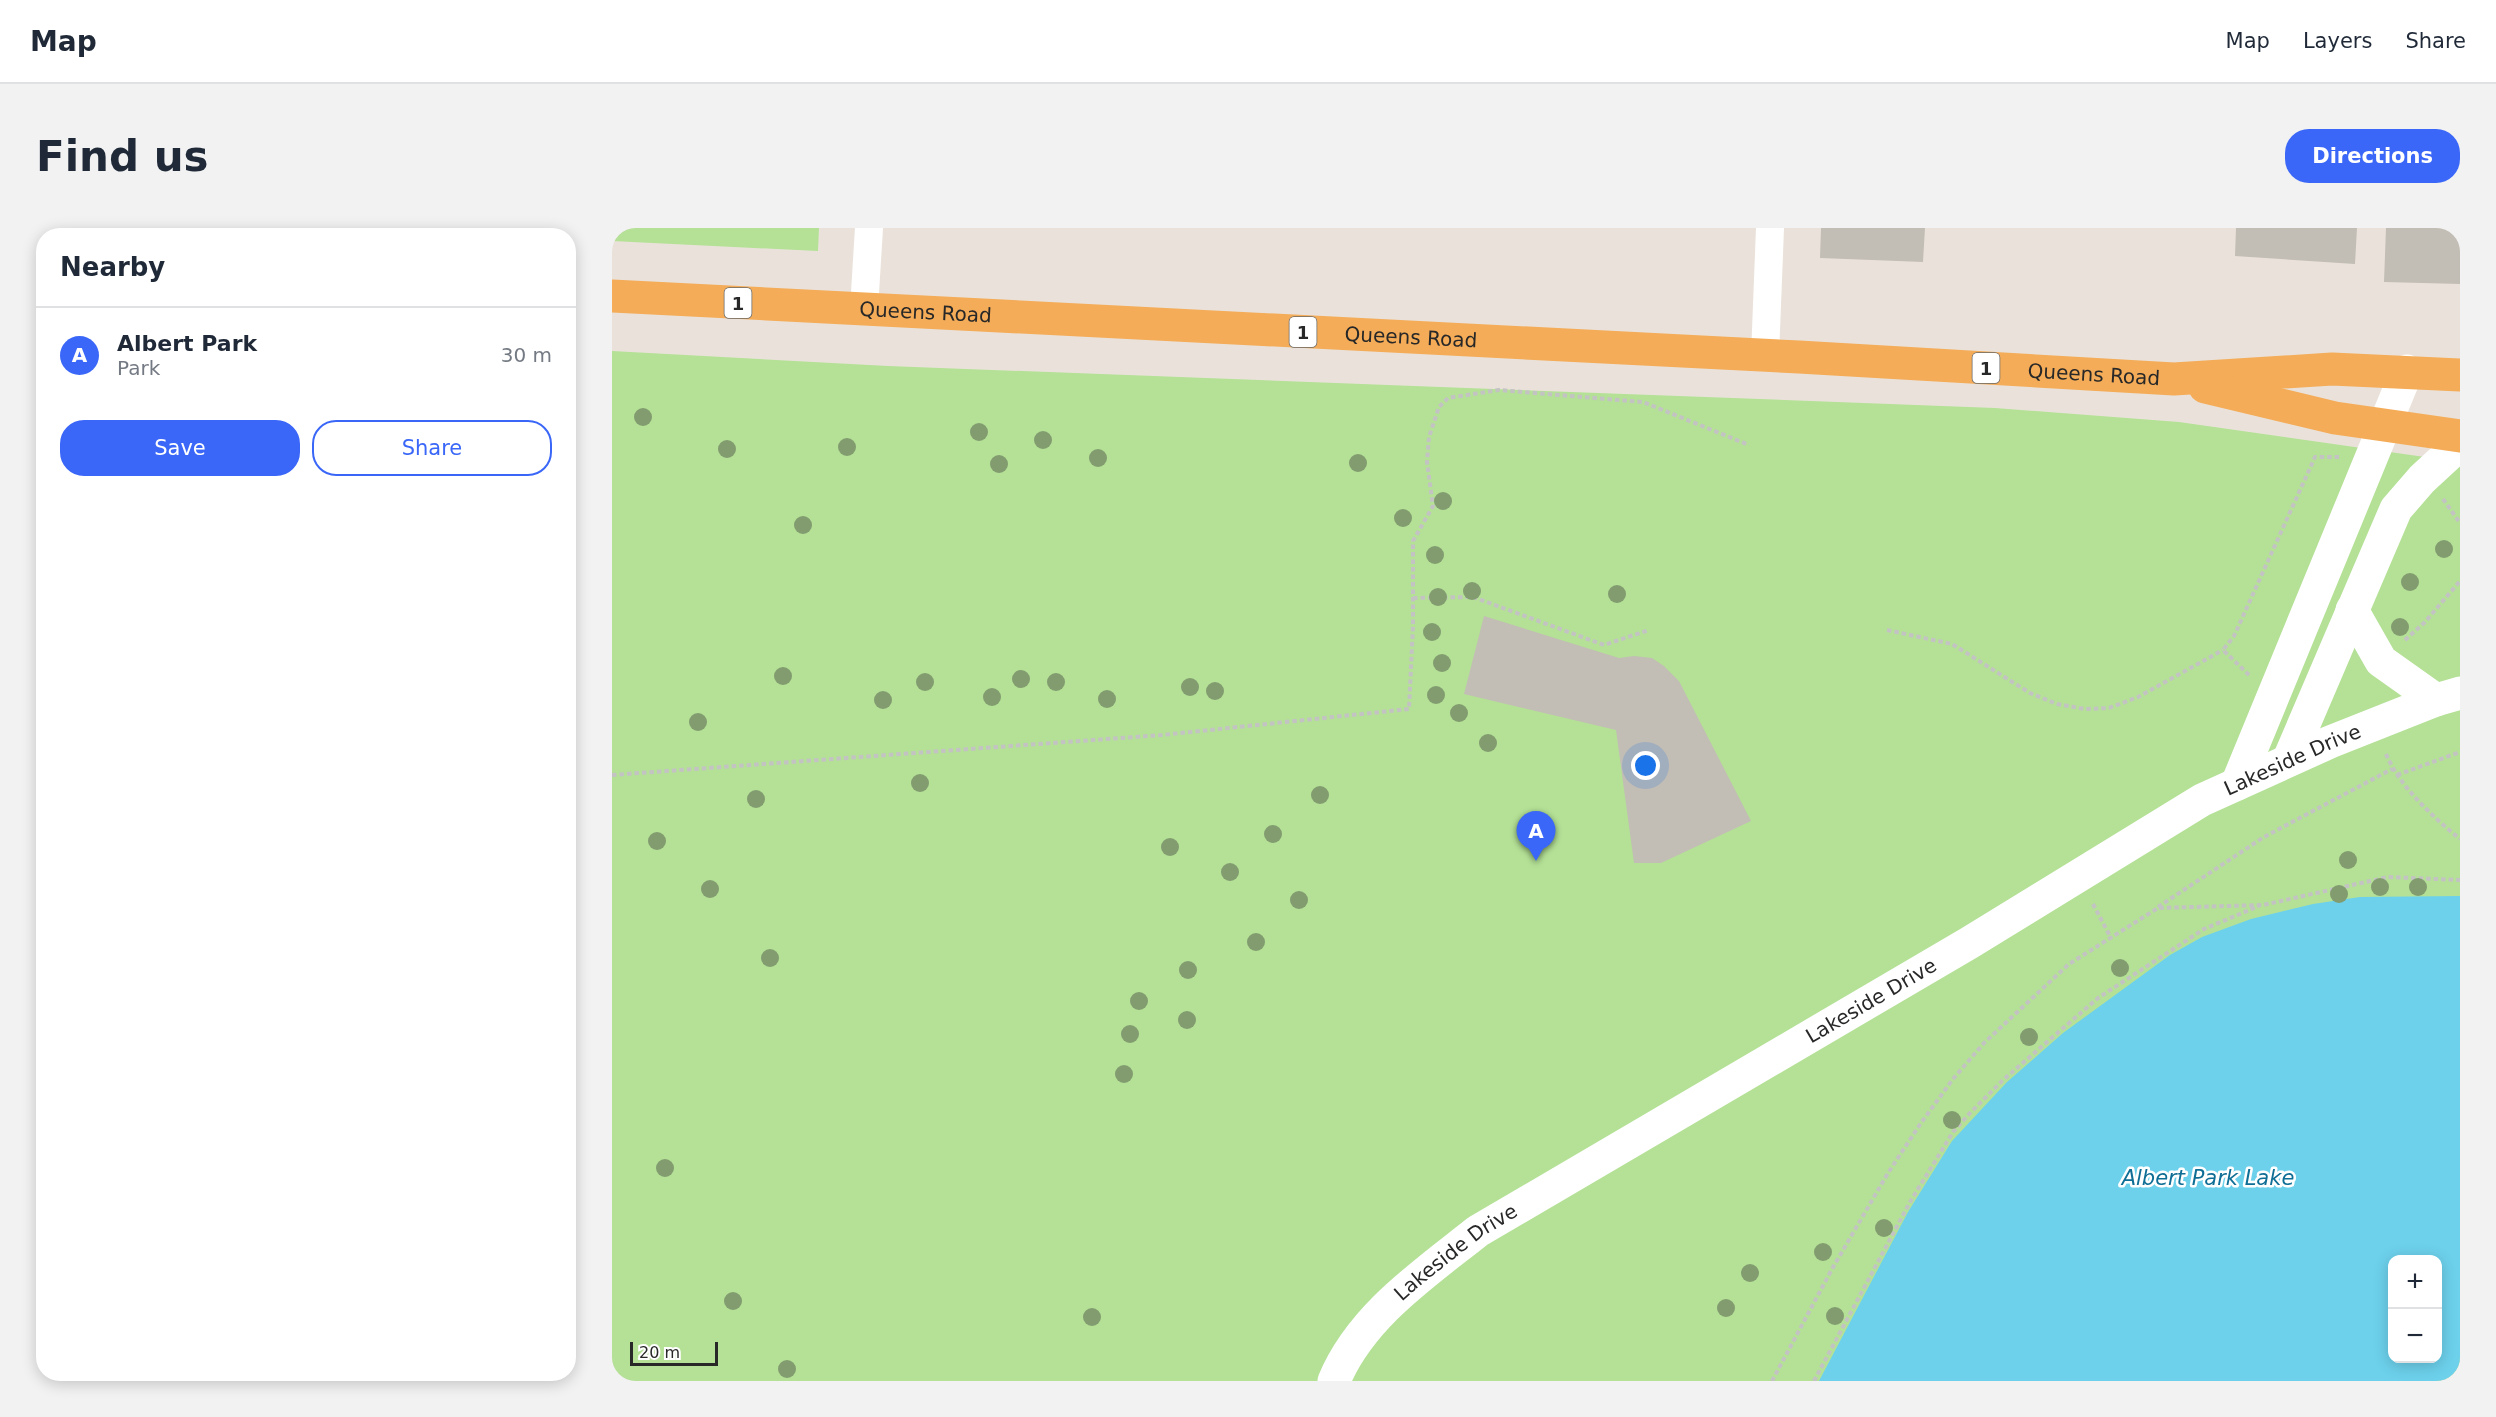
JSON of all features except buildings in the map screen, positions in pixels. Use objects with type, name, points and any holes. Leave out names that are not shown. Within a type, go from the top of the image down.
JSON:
[{"type":"highway","name":"Queens Road","points":[[612,296],[2174,379],[2332,369],[2460,375]]},
{"type":"highway","name":"Queens Road","points":[[2174,379],[2335,418],[2460,436]]},
{"type":"street","points":[[864,309],[869,228]]},
{"type":"street","points":[[1765,356],[1770,228]]},
{"type":"street","points":[[2237,784],[2407,371]]},
{"type":"street","points":[[2289,759],[2396,509],[2422,479],[2460,444]]},
{"type":"street","points":[[2352,610],[2382,661],[2448,696]]},
{"type":"street","name":"Lakeside Drive","points":[[1334,1381],[1342,1362],[1362,1332],[1420,1277],[1478,1232],[1969,943],[2077,874],[2202,800],[2289,759],[2448,696]]},
{"type":"path","points":[[612,775],[1162,735],[1409,709],[1413,541],[1433,506],[1427,462],[1429,437],[1439,407],[1448,398],[1499,390],[1643,402],[1749,445]]},
{"type":"path","points":[[1887,630],[1952,644],[2030,693],[2057,704],[2085,709],[2109,708],[2138,697],[2223,650],[2234,636],[2315,457]]},
{"type":"path","points":[[2382,661],[2425,622],[2460,581]]},
{"type":"path","points":[[1413,598],[1473,597],[1604,645],[1649,630]]},
{"type":"path","points":[[2223,650],[2249,675]]},
{"type":"path","points":[[2397,775],[2460,752]]},
{"type":"path","points":[[1772,1381],[1832,1269],[1888,1173],[1953,1079],[1984,1043],[2069,964],[2274,831],[2392,769],[2417,798],[2460,839]]},
{"type":"path","points":[[2158,908],[2263,904],[2388,878],[2460,880]]},
{"type":"path","points":[[1814,1381],[1910,1202],[1953,1132],[1970,1113],[2003,1080],[2098,998],[2204,929],[2263,904]]},
{"type":"green space","points":[[612,228],[819,228],[818,251],[612,241]]},
{"type":"green space","points":[[612,351],[888,366],[1995,408],[2179,422],[2460,462],[2460,1381],[612,1381]]},
{"type":"water","name":"Albert Park Lake","points":[[2460,896],[2460,1381],[1819,1381],[1908,1212],[1952,1141],[2007,1082],[2063,1033],[2170,955],[2202,937],[2251,919],[2313,904],[2360,897]]},
{"type":"place","name":"Albert Park","points":[[1536,861]]}]
